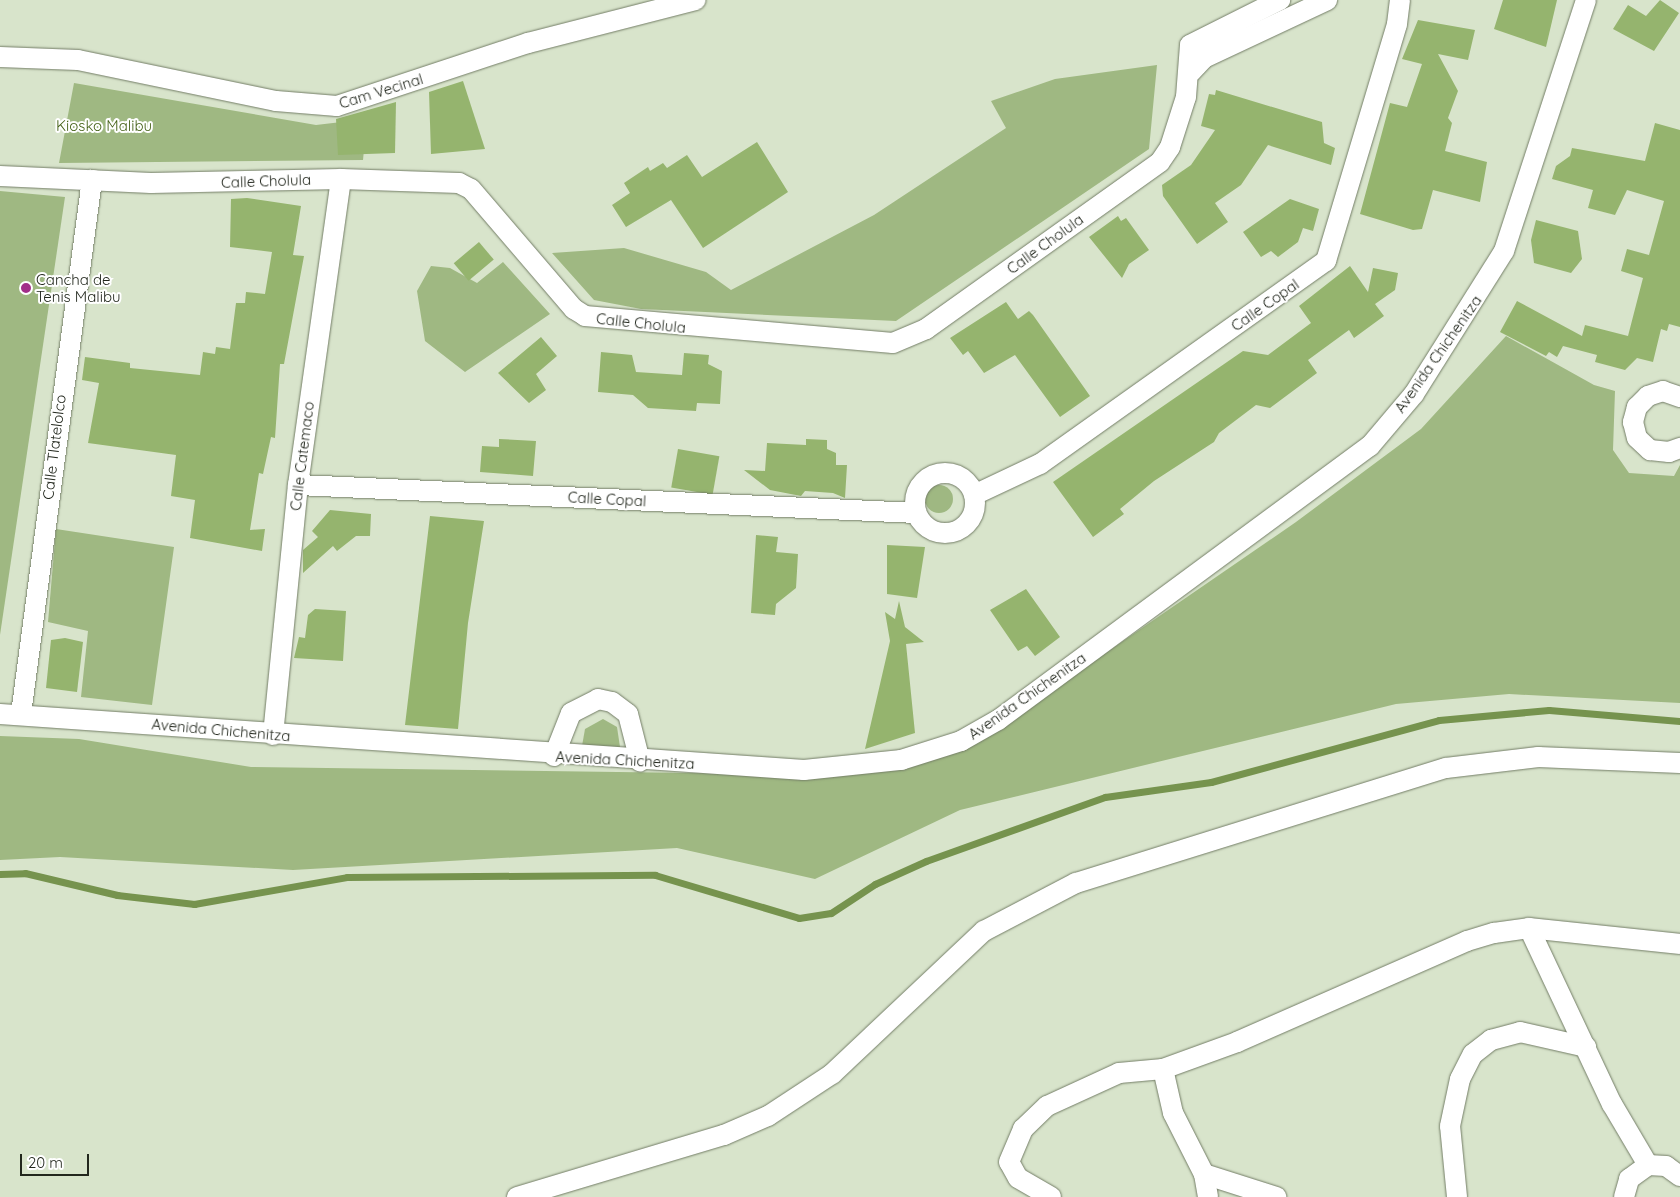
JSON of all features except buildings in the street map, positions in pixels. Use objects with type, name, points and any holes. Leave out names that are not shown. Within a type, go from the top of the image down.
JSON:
[{"type":"street","name":"Cam Vecinal","points":[[0,57],[78,60],[276,101],[337,106],[528,43],[696,0]]},
{"type":"street","name":"Calle Cholula","points":[[0,176],[180,184],[341,179],[444,180],[471,188],[574,309],[602,321],[892,343],[926,329],[1160,162],[1170,147],[1191,72],[1190,45],[1280,0]]},
{"type":"street","points":[[1191,72],[1204,58],[1327,0]]},
{"type":"street","name":"Calle Copal","points":[[974,495],[1040,464],[1326,261],[1397,24],[1400,0]]},
{"type":"street","name":"Avenida Chichenitza","points":[[0,714],[21,714],[554,756],[831,770],[901,760],[961,741],[998,720],[1370,446],[1414,394],[1477,300],[1507,244],[1586,0]]},
{"type":"street","name":"Calle Catemaco","points":[[273,734],[298,485],[341,179]]},
{"type":"street","name":"Calle Tlatelolco","points":[[21,714],[92,180]]},
{"type":"street","points":[[1680,397],[1663,392],[1648,396],[1637,407],[1633,422],[1637,438],[1650,450],[1669,452],[1680,448]]},
{"type":"street","points":[[936,474],[963,479],[974,495],[968,523],[952,533],[926,527],[916,513],[916,494],[936,474]]},
{"type":"street","name":"Calle Copal","points":[[298,485],[916,513]]},
{"type":"street","points":[[554,756],[571,713],[598,699],[612,702],[628,714],[640,761]]},
{"type":"street","points":[[517,1197],[724,1135],[768,1116],[832,1074],[984,931],[1076,883],[1446,768],[1538,757],[1680,763]]},
{"type":"street","points":[[1052,1197],[1018,1178],[1010,1162],[1023,1129],[1047,1106],[1120,1073],[1163,1069],[1318,1009],[1467,941],[1529,928],[1680,944]]},
{"type":"street","points":[[1529,928],[1586,1047],[1648,1166]]},
{"type":"street","points":[[1457,1197],[1450,1126],[1460,1079],[1474,1054],[1492,1040],[1520,1032],[1586,1047]]},
{"type":"street","points":[[1163,1069],[1173,1113],[1204,1174],[1208,1197]]},
{"type":"street","points":[[1624,1197],[1629,1179],[1648,1166],[1666,1166],[1680,1176]]},
{"type":"street","points":[[1204,1174],[1276,1197]]},
{"type":"green space","points":[[1157,65],[1149,149],[896,321],[641,309],[594,300],[552,253],[624,248],[706,272],[731,290],[874,215],[1006,128],[991,101],[1055,79]]},
{"type":"green space","name":"Kiosko Malibu","points":[[74,83],[316,125],[367,119],[363,160],[59,163]]},
{"type":"green space","name":"Cancha de Tenis Malibu","points":[[0,191],[65,197],[0,635]]},
{"type":"green space","points":[[503,262],[550,314],[465,372],[425,341],[417,291],[431,266],[450,268],[477,283]]},
{"type":"green space","points":[[1506,336],[1594,385],[1615,391],[1613,450],[1629,473],[1674,476],[1680,465],[1680,703],[1509,694],[1396,704],[960,810],[815,879],[677,848],[293,870],[60,857],[0,860],[0,736],[79,739],[251,767],[836,775],[965,750],[1296,522],[1421,429]]},
{"type":"green space","points":[[939,485],[949,489],[953,499],[949,509],[939,513],[929,509],[925,499],[929,489]]},
{"type":"green space","points":[[56,529],[174,547],[152,705],[81,697],[88,631],[48,622]]},
{"type":"green space","points":[[603,719],[617,727],[620,747],[582,746],[585,729]]},
{"type":"waterway","points":[[0,874],[25,873],[117,895],[194,904],[347,877],[655,875],[799,918],[831,913],[875,884],[926,861],[1105,797],[1211,782],[1439,720],[1549,710],[1680,721]]},
{"type":"place","name":"Cancha de Tenis Malibu","points":[[26,288]]}]
